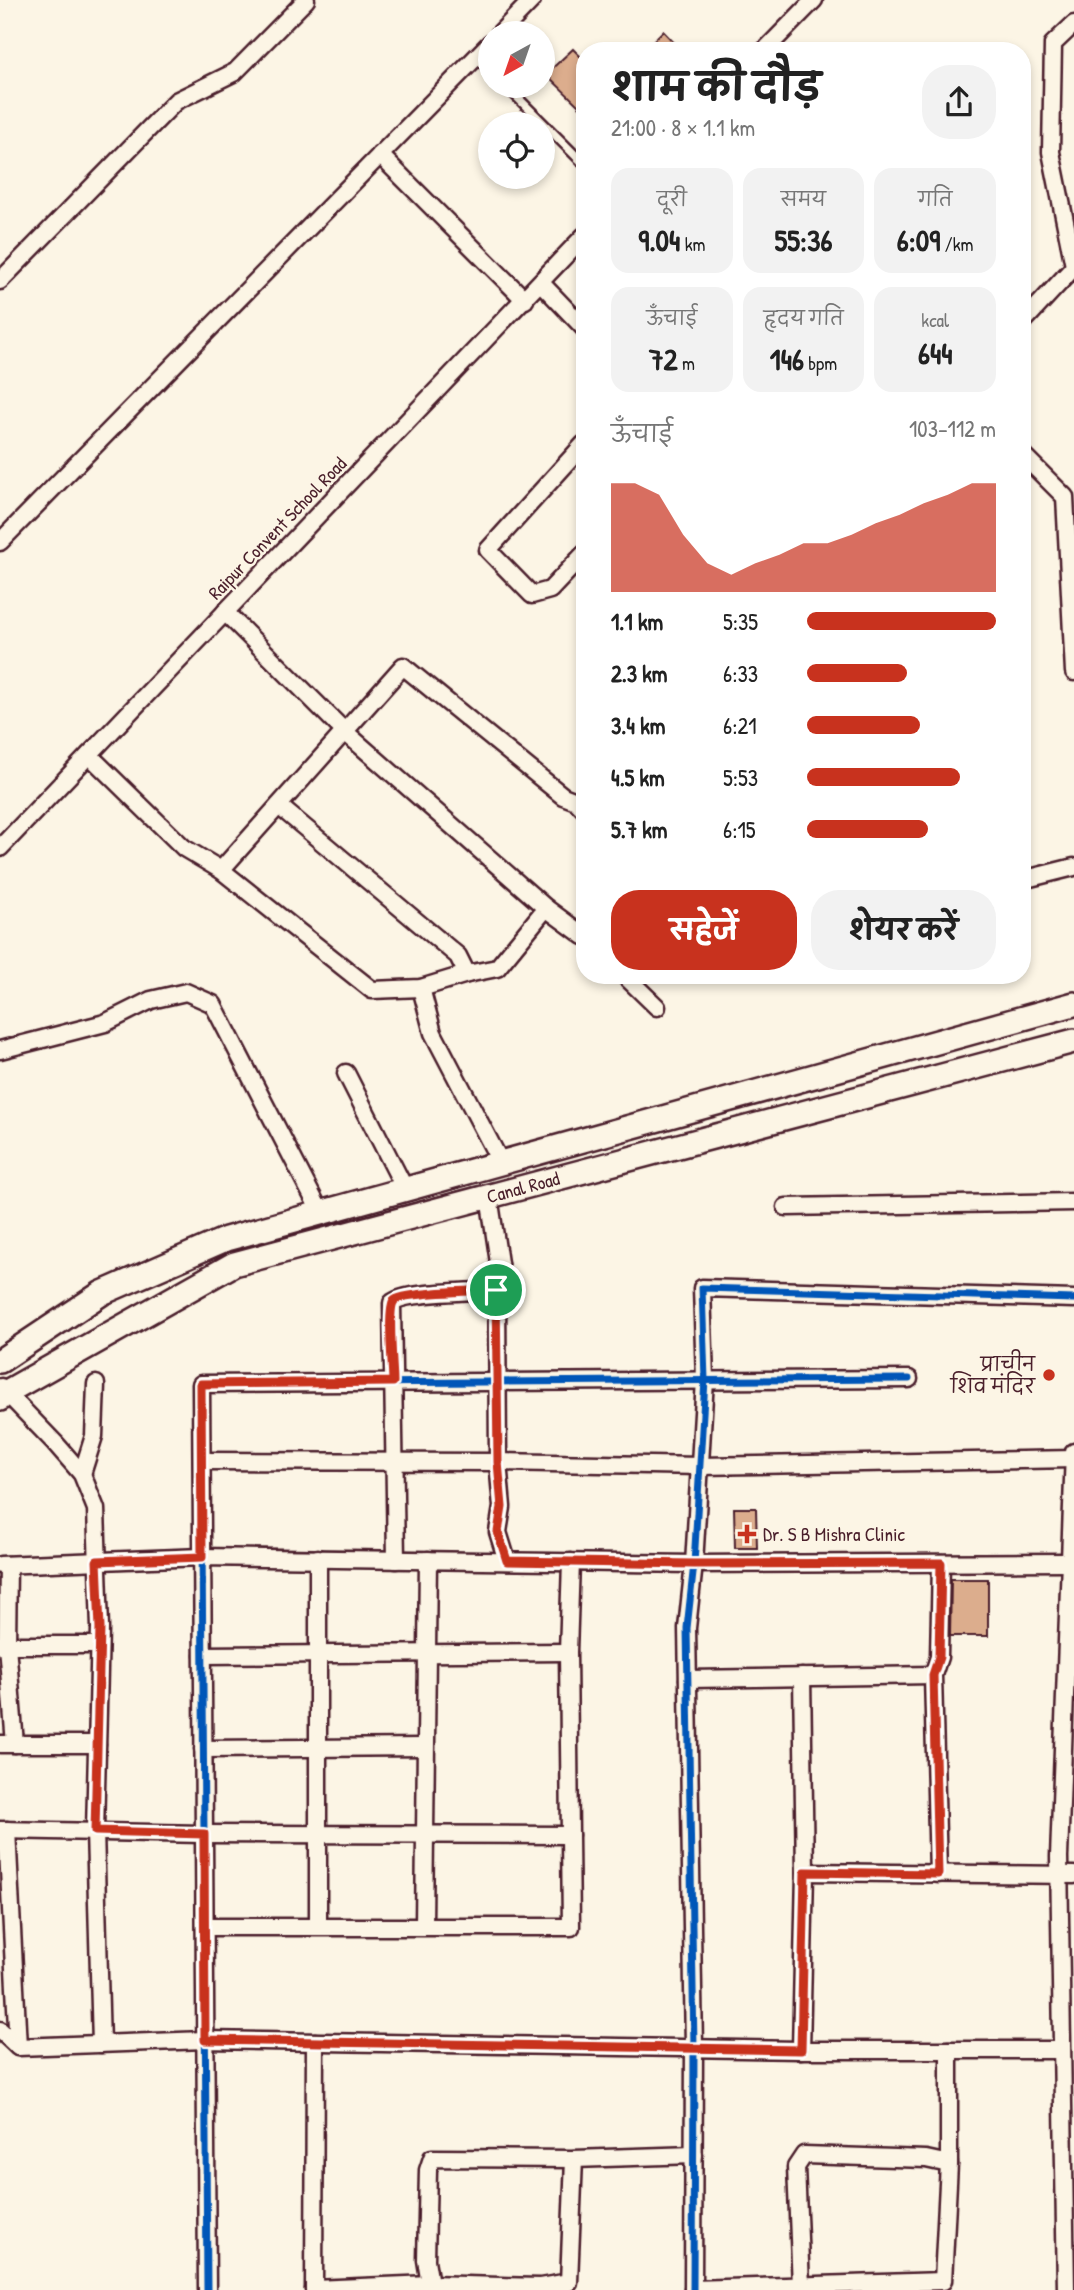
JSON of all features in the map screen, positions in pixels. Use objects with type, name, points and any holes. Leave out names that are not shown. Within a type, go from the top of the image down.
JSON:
[{"type":"main road","name":"Canal Road","points":[[0,1361],[102,1293],[226,1239],[1074,1004]]},
{"type":"main road","name":"Canal Road","points":[[2,1392],[233,1264],[1074,1041]]},
{"type":"street","points":[[0,281],[176,101],[235,72],[306,0]]},
{"type":"street","points":[[512,21],[532,0]]},
{"type":"street","points":[[773,42],[814,0]]},
{"type":"street","points":[[1031,313],[1074,267],[1051,152],[1050,131],[1053,44],[1074,23]]},
{"type":"street","points":[[0,542],[476,57]]},
{"type":"street","points":[[380,155],[524,300]]},
{"type":"street","name":"Raipur Convent School Road","points":[[0,848],[576,245]]},
{"type":"street","points":[[541,283],[576,320]]},
{"type":"street","points":[[576,453],[488,550],[532,595],[550,590],[576,562]]},
{"type":"street","points":[[1031,463],[1065,497],[1074,672]]},
{"type":"street","points":[[225,612],[345,732],[546,908],[576,930]]},
{"type":"street","points":[[221,870],[403,666],[563,796],[576,799]]},
{"type":"street","points":[[89,755],[184,849],[221,870],[372,990],[421,988],[497,968],[546,908]]},
{"type":"street","points":[[279,806],[458,956],[467,974]]},
{"type":"street","points":[[1031,878],[1074,867]]},
{"type":"street","points":[[633,984],[657,1007]]},
{"type":"street","points":[[421,988],[433,1032],[500,1163]]},
{"type":"street","points":[[0,1050],[105,1023],[151,1000],[187,992],[213,1004],[321,1213]]},
{"type":"street","points":[[346,1073],[405,1189]]},
{"type":"street","points":[[489,1196],[501,1276],[496,1290],[498,1462],[502,1507],[498,1532],[507,1561]]},
{"type":"street","points":[[786,1207],[1074,1202]]},
{"type":"street","points":[[949,2050],[949,2164],[943,2281],[693,2290],[694,2047],[687,1628],[694,1564],[705,1380],[702,1288],[1074,1298]]},
{"type":"street","points":[[396,1560],[392,1303],[396,1298],[414,1294],[496,1290]]},
{"type":"street","points":[[207,2290],[201,1384],[909,1379]]},
{"type":"street","points":[[82,1475],[94,1436],[96,1384]]},
{"type":"street","points":[[2,1392],[55,1443],[82,1475],[96,1509],[99,1645],[95,1831],[101,2044]]},
{"type":"street","points":[[1069,2280],[1062,2050],[1074,1452]]},
{"type":"street","points":[[202,1461],[700,1466],[1074,1459]]},
{"type":"street","points":[[97,1744],[8,1744],[4,1565],[202,1557],[694,1564],[1070,1562]]},
{"type":"street","points":[[318,1558],[318,1925]]},
{"type":"street","points":[[424,1926],[428,1560]]},
{"type":"street","points":[[205,1927],[571,1927],[568,1652],[572,1562]]},
{"type":"street","points":[[938,1874],[933,1675],[939,1657],[941,1563]]},
{"type":"street","points":[[4,1645],[99,1645]]},
{"type":"street","points":[[203,1655],[568,1652]]},
{"type":"street","points":[[688,1679],[933,1675]]},
{"type":"street","points":[[801,2050],[805,1872],[802,1677]]},
{"type":"street","points":[[203,1749],[425,1747]]},
{"type":"street","points":[[18,2047],[6,1915],[4,1830],[204,1834],[570,1835]]},
{"type":"street","points":[[805,1872],[1067,1875]]},
{"type":"street","points":[[0,2030],[18,2047],[205,2040],[801,2050],[1062,2050]]},
{"type":"street","points":[[315,2042],[314,2289],[430,2284],[540,2287],[569,2283],[574,2159]]},
{"type":"street","points":[[430,2284],[426,2247],[428,2170],[432,2158],[574,2159],[694,2155]]},
{"type":"street","points":[[801,2286],[796,2167],[804,2155],[926,2159],[949,2164]]},
{"type":"lane","points":[[518,98],[576,156]]},
{"type":"building","points":[[663,31],[673,42],[652,42]]},
{"type":"building","points":[[573,49],[576,52],[576,103],[555,83],[555,66]]},
{"type":"building","points":[[734,1508],[756,1508],[757,1548],[735,1548]]},
{"type":"building","points":[[951,1579],[988,1579],[988,1636],[950,1636]]},
{"type":"cycle path","points":[[693,2290],[694,2047],[687,1628],[694,1564],[705,1380],[702,1288],[1074,1299]]},
{"type":"cycle path","points":[[207,2290],[201,1384],[909,1379]]},
{"type":"place","name":"प्राचीन शिव मंदिर","points":[[1049,1375]]},
{"type":"place","name":"Dr. S B Mishra Clinic","points":[[747,1534]]},
{"type":"route","points":[[496,1290],[498,1462],[502,1507],[498,1532],[507,1561],[694,1564],[941,1563],[939,1657],[933,1675],[938,1874],[805,1872],[801,2050],[205,2040],[204,1834],[95,1831],[100,1628],[97,1561],[202,1557],[201,1384],[393,1382],[391,1316],[392,1303],[396,1298],[414,1294],[496,1290]]}]
